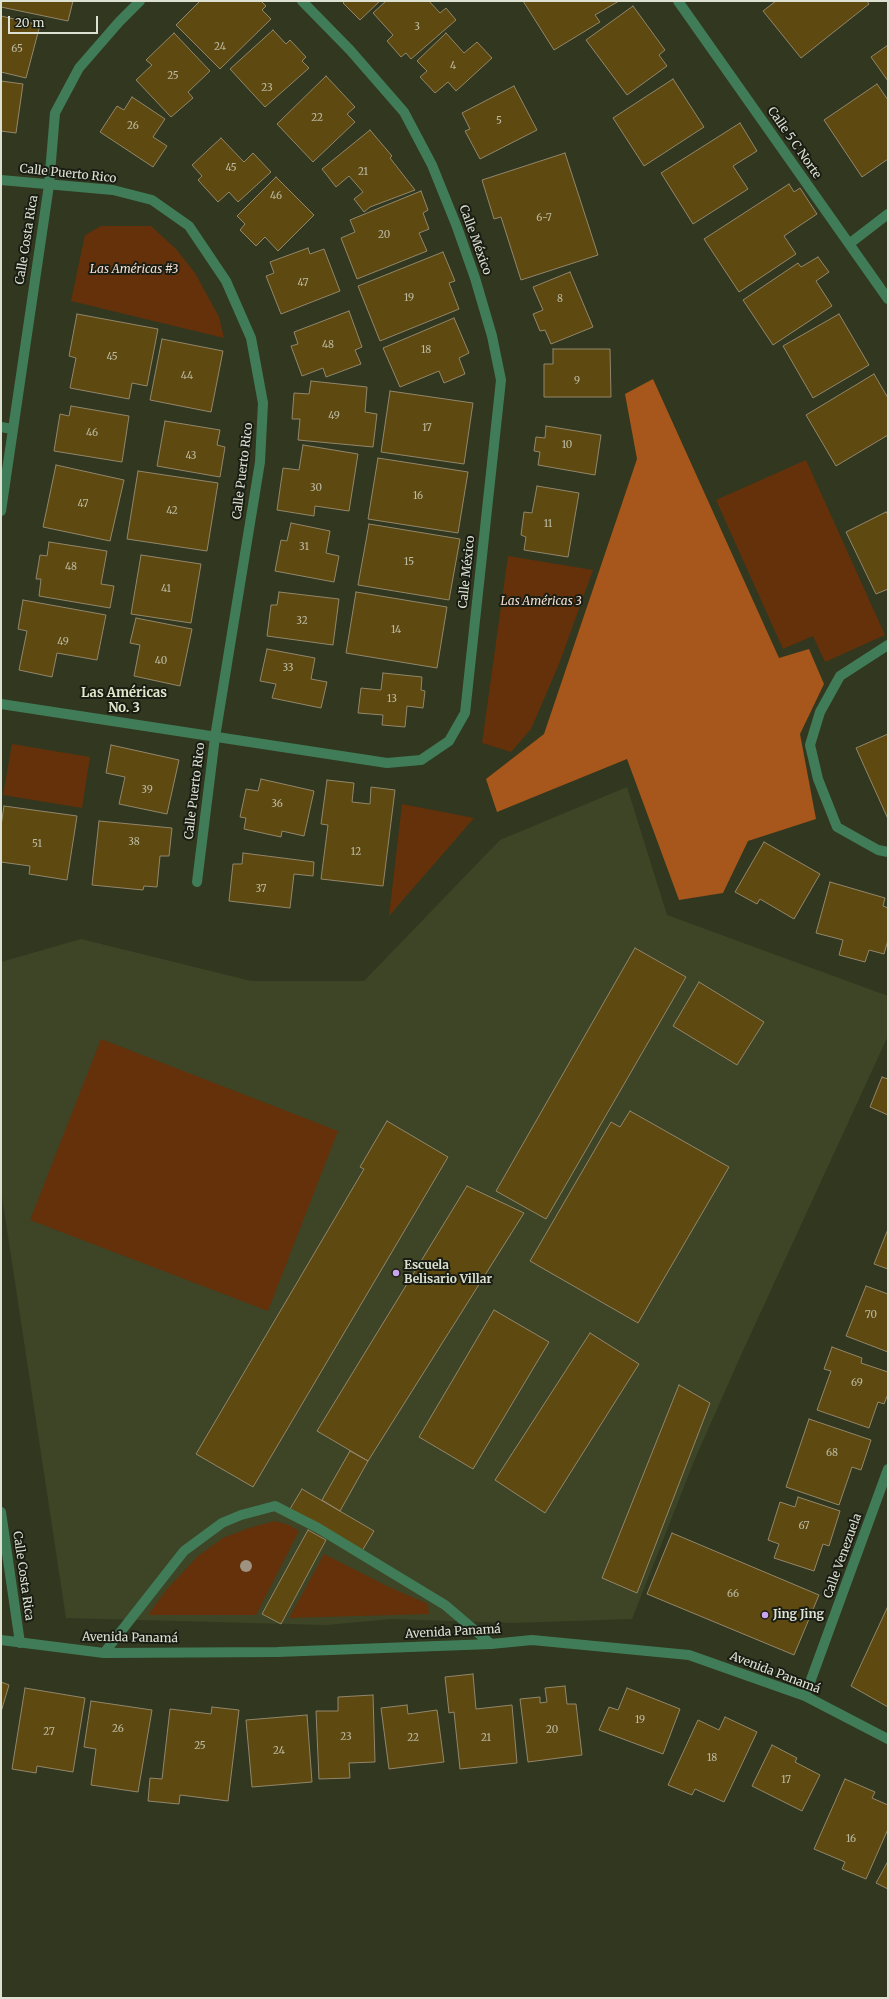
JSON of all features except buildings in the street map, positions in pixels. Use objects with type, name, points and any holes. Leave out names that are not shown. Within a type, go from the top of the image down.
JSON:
[{"type":"street","name":"Calle Costa Rica","points":[[1,511],[49,185],[55,113],[78,68],[140,1]]},
{"type":"street","name":"Calle México","points":[[1,704],[387,763],[421,760],[449,741],[465,713],[501,380],[492,336],[476,278],[457,227],[432,165],[404,112],[350,50],[302,1]]},
{"type":"street","name":"Calle 5 C Norte","points":[[678,1],[888,299]]},
{"type":"street","name":"Calle Puerto Rico","points":[[1,180],[113,190],[152,200],[190,226],[226,281],[251,338],[263,403],[260,462],[215,737],[197,882]]},
{"type":"street","points":[[849,244],[888,214]]},
{"type":"street","points":[[1,427],[12,429]]},
{"type":"street","points":[[888,645],[840,676],[820,712],[810,745],[818,779],[837,827],[878,850],[888,852]]},
{"type":"street","name":"Calle Venezuela","points":[[805,1696],[888,1469]]},
{"type":"street","points":[[104,1653],[184,1551],[222,1523],[241,1515],[275,1506],[318,1528],[445,1605],[491,1644]]},
{"type":"street","name":"Calle Costa Rica","points":[[1,1512],[20,1644]]},
{"type":"street","name":"Avenida Panamá","points":[[1,1640],[20,1644],[104,1653],[277,1652],[491,1644],[532,1640],[689,1655],[805,1696],[888,1739]]},
{"type":"shaded area","points":[[653,379],[779,658],[809,649],[824,684],[800,734],[816,819],[748,841],[723,893],[679,900],[627,759],[497,812],[486,779],[544,734],[637,459],[625,394]]},
{"type":"shaded area","name":"Escuela Belisario Villar","points":[[627,787],[667,915],[888,996],[888,1036],[741,1355],[694,1461],[632,1619],[511,1623],[391,1619],[326,1625],[66,1618],[1,1190],[1,962],[81,939],[251,981],[364,981],[500,840]]},
{"type":"green space","name":"Las Américas #3","points":[[101,226],[151,226],[176,249],[195,273],[219,317],[224,338],[71,301],[85,235]]},
{"type":"green space","points":[[806,460],[885,635],[825,662],[813,636],[783,649],[716,500]]},
{"type":"green space","name":"Las Américas 3","points":[[508,556],[593,570],[559,664],[531,729],[511,752],[482,743]]},
{"type":"green space","points":[[12,744],[90,757],[82,808],[3,795]]},
{"type":"green space","points":[[402,804],[474,818],[389,916]]},
{"type":"green space","points":[[101,1039],[338,1131],[268,1311],[30,1220]]},
{"type":"green space","points":[[275,1521],[289,1525],[299,1531],[256,1615],[148,1615],[167,1589],[198,1556],[223,1538],[249,1528]]},
{"type":"green space","points":[[324,1554],[389,1587],[428,1604],[429,1614],[289,1618]]},
{"type":"place","name":"Escuela Belisario Villar","points":[[396,1273]]},
{"type":"place","name":"Jing Jing","points":[[765,1615]]},
{"type":"district","name":"Las Américas No. 3","points":[[124,700]]}]
